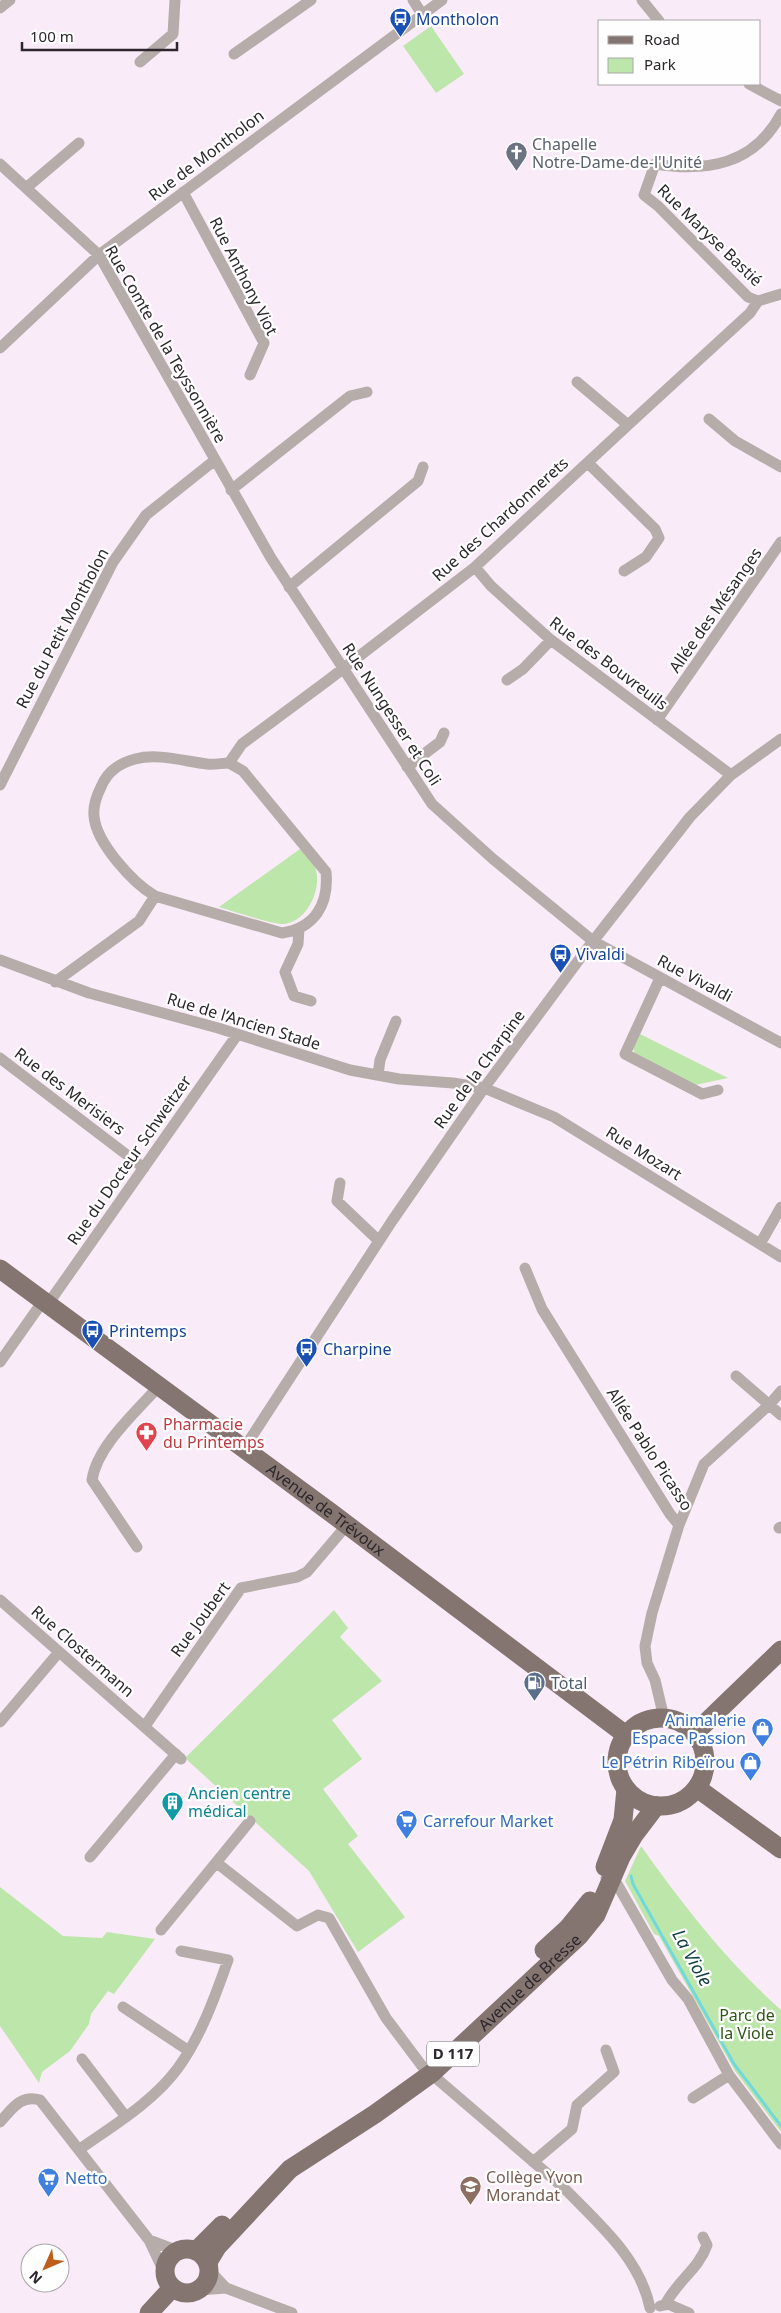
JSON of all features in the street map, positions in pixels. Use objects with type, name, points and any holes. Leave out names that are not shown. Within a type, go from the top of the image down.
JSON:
[{"type":"main road","name":"Avenue de Trévoux","points":[[0,1269],[348,1525],[626,1735]]},
{"type":"main road","points":[[695,1734],[781,1650]]},
{"type":"main road","points":[[664,1718],[686,1726],[695,1734],[705,1754],[703,1778],[697,1788],[679,1802],[656,1806],[645,1803],[626,1789],[617,1768],[617,1756],[620,1745],[626,1735],[643,1722],[664,1718]]},
{"type":"main road","points":[[697,1788],[781,1849]]},
{"type":"main road","name":"Avenue de Bresse","points":[[607,1878],[623,1820],[626,1789]]},
{"type":"main road","name":"Avenue de Bresse","points":[[198,2259],[283,2165],[318,2136],[427,2070],[568,1928],[607,1878],[637,1830],[656,1806]]},
{"type":"main road","points":[[149,2313],[169,2281],[168,2260],[198,2259],[207,2282],[200,2290],[188,2294],[169,2281]]},
{"type":"street","points":[[0,8],[10,0]]},
{"type":"street","points":[[140,62],[173,34],[175,0]]},
{"type":"street","points":[[234,54],[311,0]]},
{"type":"street","points":[[413,0],[422,14]]},
{"type":"street","name":"Rue de Montholon","points":[[0,348],[99,255],[442,0]]},
{"type":"street","points":[[642,0],[658,20]]},
{"type":"street","points":[[751,85],[781,101]]},
{"type":"street","name":"Rue Maryse Bastié","points":[[781,114],[753,149],[726,162],[703,167],[682,168],[655,164],[644,196],[658,206],[748,297],[758,301],[781,294]]},
{"type":"street","points":[[26,188],[79,143]]},
{"type":"street","name":"Rue Comte de la Teyssonnière","points":[[0,164],[99,255],[215,460]]},
{"type":"street","name":"Rue Anthony Viot","points":[[183,192],[264,344],[250,375]]},
{"type":"street","name":"Rue des Chardonnerets","points":[[229,763],[242,744],[343,670],[475,567],[750,313],[758,301]]},
{"type":"street","points":[[577,382],[628,425]]},
{"type":"street","points":[[232,490],[350,396],[367,392]]},
{"type":"street","points":[[709,419],[735,441],[781,467]]},
{"type":"street","name":"Rue Nungesser et Coli","points":[[215,460],[289,587],[432,804],[493,859],[593,941]]},
{"type":"street","name":"Rue du Petit Montholon","points":[[0,785],[113,562],[146,515],[215,460]]},
{"type":"street","points":[[588,463],[655,529],[659,538],[646,557],[624,571]]},
{"type":"street","points":[[289,587],[418,481],[423,466]]},
{"type":"street","name":"Allée des Mésanges","points":[[657,720],[781,542]]},
{"type":"street","name":"Rue des Bouvreuils","points":[[475,567],[491,586],[551,640],[731,775]]},
{"type":"street","points":[[507,680],[523,669],[551,640]]},
{"type":"street","points":[[407,767],[440,742],[444,733]]},
{"type":"street","name":"Rue de la Charpine","points":[[244,1450],[379,1241],[484,1088],[593,941],[690,817],[731,775],[781,739]]},
{"type":"street","points":[[151,756],[209,764],[229,763],[242,771],[326,872],[327,883],[324,900],[309,924],[299,929],[282,933],[155,896],[140,887],[113,855],[99,832],[94,816],[97,796],[103,782],[122,763],[151,756]]},
{"type":"street","points":[[55,982],[139,920],[155,896]]},
{"type":"street","points":[[299,929],[298,944],[285,972],[294,996],[312,1001]]},
{"type":"street","name":"Rue Vivaldi","points":[[593,941],[781,1043]]},
{"type":"street","name":"Rue de l’Ancien Stade","points":[[0,960],[55,982],[237,1034],[350,1070],[484,1088]]},
{"type":"street","points":[[660,978],[625,1054],[702,1094],[718,1090]]},
{"type":"street","points":[[378,1075],[380,1060],[396,1021]]},
{"type":"street","name":"Rue du Docteur Schweitzer","points":[[0,1362],[144,1168],[237,1034]]},
{"type":"street","name":"Rue des Merisiers","points":[[0,1058],[144,1168]]},
{"type":"street","name":"Rue Mozart","points":[[484,1088],[554,1117],[781,1257]]},
{"type":"street","points":[[340,1183],[337,1200],[379,1241]]},
{"type":"street","points":[[760,1244],[781,1207]]},
{"type":"street","name":"Allée Pablo Picasso","points":[[525,1268],[542,1309],[679,1526],[652,1613],[645,1646],[647,1664],[655,1680],[664,1718]]},
{"type":"street","points":[[736,1376],[781,1415]]},
{"type":"street","points":[[136,1547],[92,1480],[94,1466],[102,1452],[159,1386]]},
{"type":"street","points":[[679,1526],[704,1464],[770,1404],[781,1391]]},
{"type":"street","name":"Rue Joubert","points":[[145,1726],[242,1588],[297,1577],[307,1572],[348,1525]]},
{"type":"street","name":"Rue Clostermann","points":[[0,1600],[178,1757],[90,1857]]},
{"type":"street","points":[[0,1722],[59,1652]]},
{"type":"street","points":[[161,1930],[250,1821]]},
{"type":"street","points":[[217,1863],[297,1926],[318,1915],[329,1918],[386,2018],[427,2070],[452,2095],[564,2188],[632,2262],[646,2290],[648,2310],[668,2304],[689,2313]]},
{"type":"street","points":[[607,1878],[617,1884],[672,1980],[688,1999],[729,2075],[781,2144]]},
{"type":"street","points":[[80,2150],[126,2117],[159,2089],[178,2068],[188,2051],[214,1999],[228,1960],[181,1951]]},
{"type":"street","points":[[123,2007],[188,2051]]},
{"type":"street","points":[[533,2162],[572,2129],[576,2105],[614,2072],[606,2050]]},
{"type":"street","points":[[82,2059],[126,2117]]},
{"type":"street","points":[[693,2098],[729,2075]]},
{"type":"street","points":[[0,2122],[18,2101],[32,2097],[40,2100],[149,2240],[169,2281]]},
{"type":"street","points":[[665,2305],[670,2294],[702,2258],[707,2245],[703,2237]]},
{"type":"street","points":[[149,2240],[198,2259],[226,2288]]},
{"type":"street","points":[[200,2290],[226,2288],[292,2313]]},
{"type":"green space","points":[[431,26],[464,74],[436,93],[403,46]]},
{"type":"green space","points":[[300,849],[315,867],[317,885],[311,903],[299,918],[283,924],[219,907]]},
{"type":"green space","points":[[640,1034],[728,1078],[695,1085],[635,1054],[633,1047]]},
{"type":"green space","points":[[334,1610],[348,1628],[340,1637],[382,1681],[332,1720],[362,1759],[323,1789],[358,1836],[348,1844],[405,1917],[358,1952],[309,1871],[185,1758]]},
{"type":"green space","name":"Parc de la Viole","points":[[641,1846],[706,1932],[761,1992],[781,2010],[781,2132],[735,2071],[659,1936],[654,1934],[625,1881]]},
{"type":"green space","points":[[0,1887],[63,1936],[102,1938],[107,1932],[155,1939],[114,1994],[108,1991],[91,2014],[89,2024],[70,2051],[42,2072],[39,2083],[0,2026]]},
{"type":"waterway","name":"La Viole","points":[[631,1876],[633,1884],[734,2064],[781,2126]]},
{"type":"place","name":"Montholon","points":[[400,38]]},
{"type":"place","name":"Chapelle Notre-Dame-de-l'Unité","points":[[516,172]]},
{"type":"place","name":"Vivaldi","points":[[560,973]]},
{"type":"place","name":"Printemps","points":[[93,1350]]},
{"type":"place","name":"Charpine","points":[[307,1368]]},
{"type":"place","name":"Pharmacie du Printemps","points":[[147,1452]]},
{"type":"place","name":"Total","points":[[535,1702]]},
{"type":"place","name":"Animalerie Espace Passion","points":[[762,1748]]},
{"type":"place","name":"Le Pétrin Ribeïrou","points":[[751,1781]]},
{"type":"place","name":"Ancien centre médical","points":[[172,1821]]},
{"type":"place","name":"Carrefour Market","points":[[407,1840]]},
{"type":"place","name":"Netto","points":[[49,2197]]},
{"type":"place","name":"Collège Yvon Morandat","points":[[470,2205]]}]
